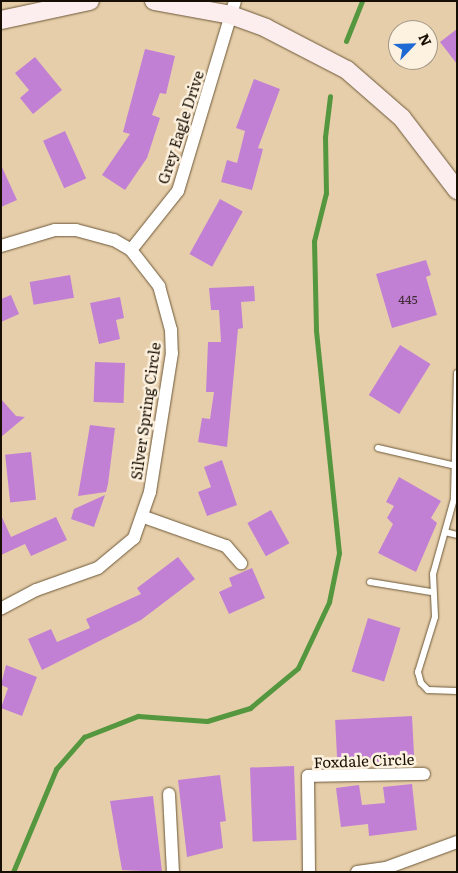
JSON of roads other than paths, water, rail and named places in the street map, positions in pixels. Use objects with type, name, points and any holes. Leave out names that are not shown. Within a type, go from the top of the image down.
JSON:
[{"type":"main road","points":[[1,20],[90,1]]},
{"type":"main road","points":[[154,1],[233,8],[347,70],[402,118],[457,190]]},
{"type":"street","name":"Grey Eagle Drive","points":[[131,250],[178,192],[233,8]]},
{"type":"street","name":"Silver Spring Circle","points":[[1,246],[55,230],[76,230],[114,240],[131,250],[159,286],[171,330],[172,353],[144,517],[134,538],[98,568],[36,590],[1,609]]},
{"type":"street","points":[[144,517],[226,546],[241,563]]},
{"type":"street","name":"Foxdale Circle","points":[[309,872],[308,776],[424,774]]},
{"type":"street","points":[[169,794],[173,872]]},
{"type":"street","points":[[357,872],[386,868],[457,842]]},
{"type":"lane","points":[[457,373],[454,499],[431,592],[435,617],[418,672],[421,683],[428,690],[457,690]]},
{"type":"lane","points":[[378,448],[456,466]]},
{"type":"lane","points":[[445,532],[457,535]]},
{"type":"lane","points":[[370,582],[431,592]]},
{"type":"waterway","points":[[346,41],[362,1]]},
{"type":"waterway","points":[[13,872],[56,769],[84,737],[138,716],[207,721],[250,708],[298,668],[329,602],[339,553],[316,329],[314,241],[326,193],[325,137],[330,96]]}]
